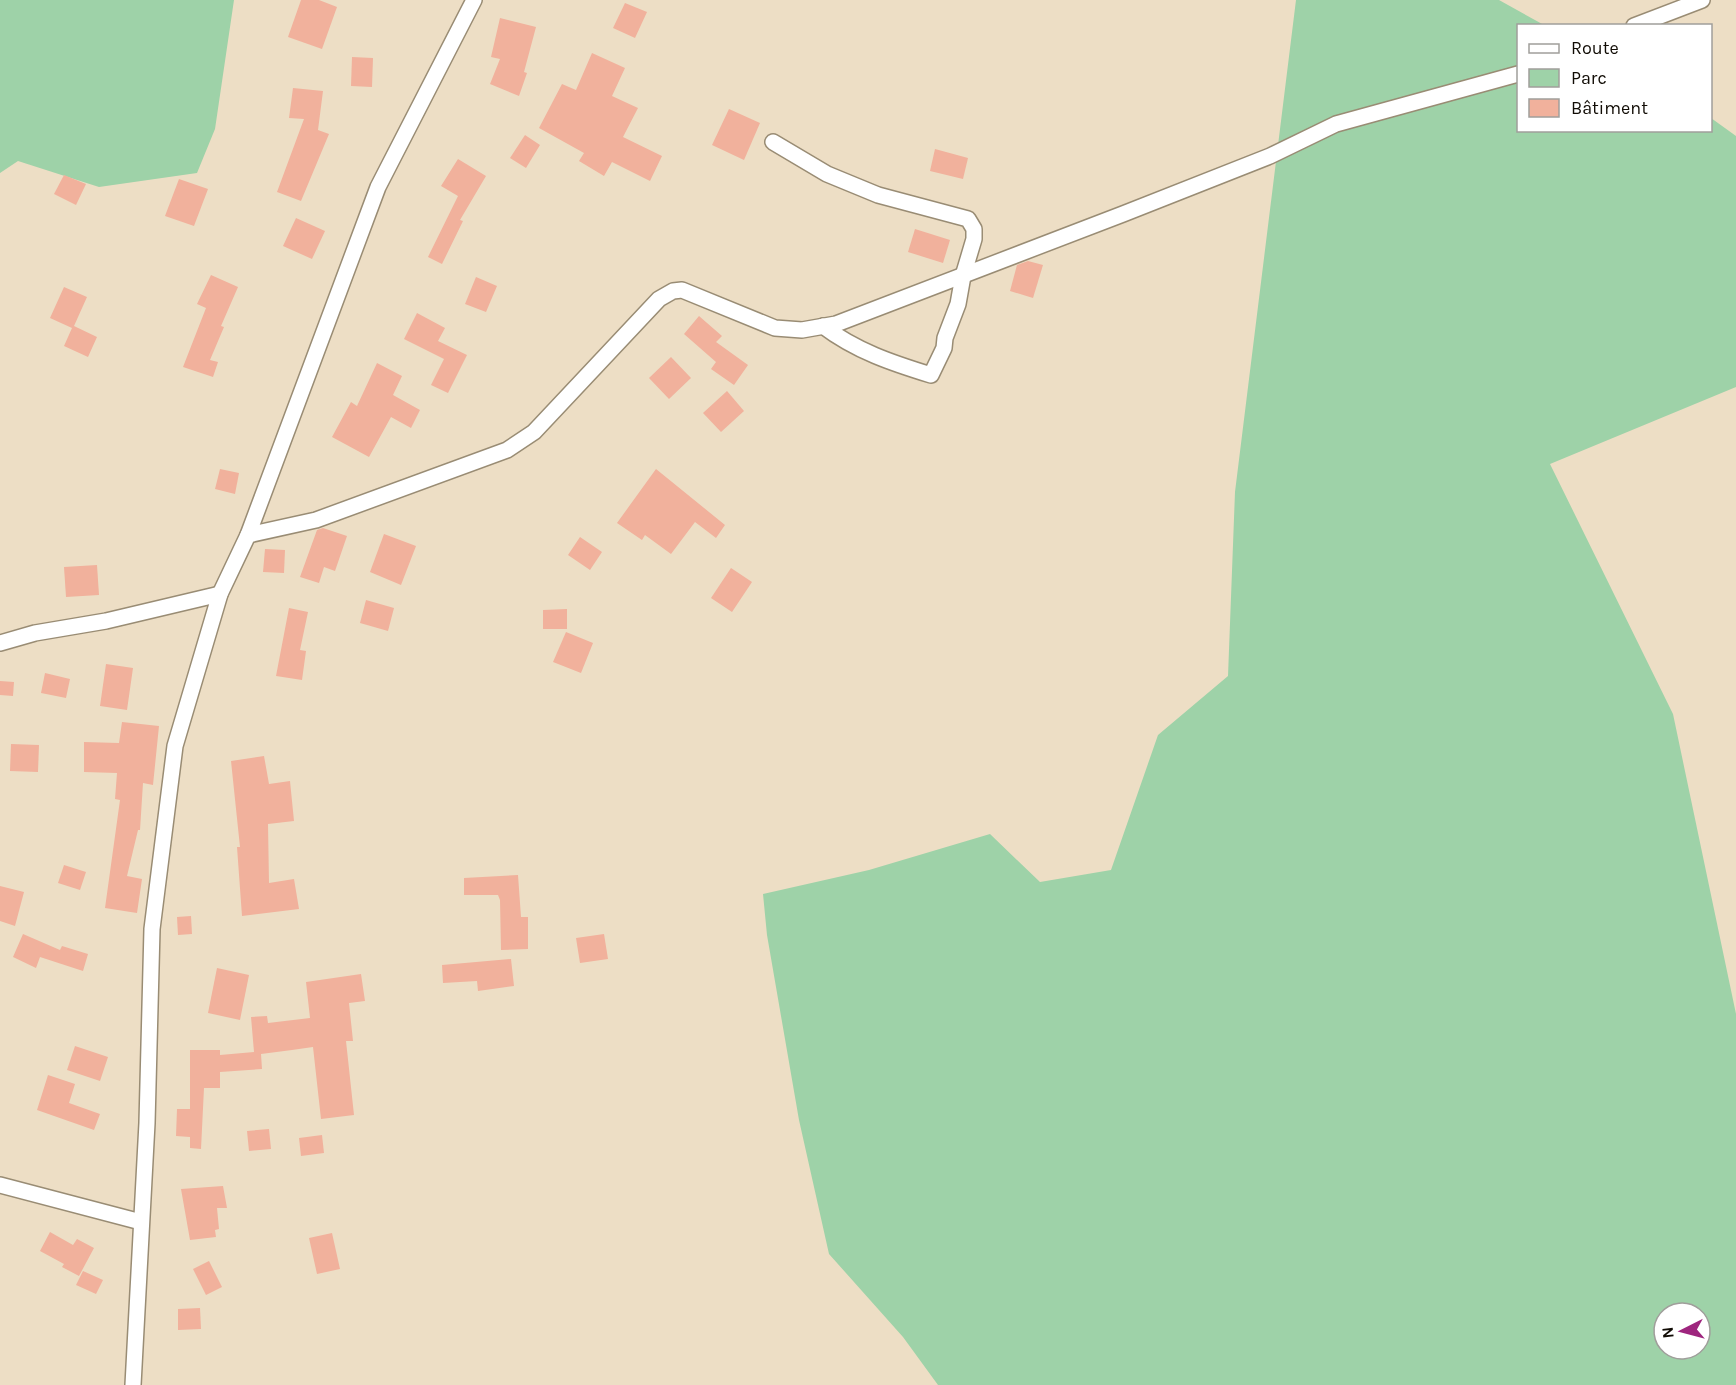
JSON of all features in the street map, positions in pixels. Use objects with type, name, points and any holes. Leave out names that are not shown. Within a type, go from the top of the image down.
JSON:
[{"type":"street","points":[[133,1385],[147,1123],[152,929],[175,746],[220,594],[248,535],[378,187],[474,0]]},
{"type":"street","points":[[1639,24],[1702,0]]},
{"type":"street","points":[[248,535],[316,520],[507,450],[534,432],[659,299],[673,291],[682,290],[775,328],[802,330],[836,324],[1270,156],[1336,124],[1398,110],[1517,74]]},
{"type":"street","points":[[772,142],[827,174],[878,195],[968,219],[974,229],[974,239],[963,276],[958,304],[945,338],[944,348],[931,375],[867,354],[844,342],[823,326]]},
{"type":"street","points":[[0,643],[35,633],[106,621],[220,594]]},
{"type":"street","points":[[0,1185],[141,1222]]},
{"type":"green space","points":[[0,0],[234,0],[215,129],[197,173],[99,187],[18,161],[0,173]]},
{"type":"green space","points":[[1296,0],[1499,0],[1542,24],[1517,24],[1517,132],[1712,132],[1712,119],[1736,136],[1736,387],[1550,464],[1673,714],[1736,1014],[1736,1385],[938,1385],[903,1337],[829,1254],[799,1120],[767,935],[763,894],[869,870],[990,834],[1040,882],[1111,870],[1158,735],[1228,676],[1235,492]]},
{"type":"building","points":[[301,0],[319,0],[337,7],[322,49],[288,37]]},
{"type":"building","points":[[625,3],[647,12],[635,38],[613,28]]},
{"type":"building","points":[[500,18],[536,27],[524,72],[527,73],[519,96],[490,84],[500,59],[491,57]]},
{"type":"building","points":[[592,53],[625,68],[612,96],[638,108],[623,137],[662,156],[650,181],[612,162],[604,176],[579,161],[584,153],[539,128],[562,84],[576,90]]},
{"type":"building","points":[[352,57],[373,58],[372,87],[351,86]]},
{"type":"building","points":[[293,88],[323,91],[318,130],[329,134],[301,201],[277,192],[304,119],[289,118]]},
{"type":"building","points":[[729,109],[760,123],[744,160],[712,145]]},
{"type":"building","points":[[525,135],[540,145],[526,168],[510,158]]},
{"type":"building","points":[[935,149],[968,158],[963,179],[930,171]]},
{"type":"building","points":[[458,159],[486,176],[460,220],[463,221],[442,264],[428,257],[458,196],[441,186]]},
{"type":"building","points":[[64,175],[86,184],[76,205],[54,194]]},
{"type":"building","points":[[179,179],[208,189],[194,226],[165,216]]},
{"type":"building","points":[[296,218],[325,231],[312,259],[283,246]]},
{"type":"building","points":[[915,229],[950,240],[943,263],[908,252]]},
{"type":"building","points":[[1028,261],[1043,265],[1033,298],[1010,291],[1017,265]]},
{"type":"building","points":[[211,275],[238,287],[221,326],[224,327],[210,360],[218,362],[213,377],[183,367],[206,308],[197,304]]},
{"type":"building","points":[[476,277],[497,286],[486,312],[465,304]]},
{"type":"building","points":[[64,287],[87,297],[74,326],[97,337],[88,357],[64,346],[72,328],[50,318]]},
{"type":"building","points":[[417,313],[445,328],[438,341],[467,355],[448,393],[431,385],[444,359],[404,339]]},
{"type":"building","points":[[699,316],[722,336],[716,342],[748,365],[734,385],[711,369],[716,362],[684,334]]},
{"type":"building","points":[[671,357],[691,378],[669,399],[649,378]]},
{"type":"building","points":[[377,363],[402,376],[393,395],[420,410],[411,428],[391,417],[369,457],[332,437],[351,402],[357,406]]},
{"type":"building","points":[[727,391],[744,411],[721,432],[703,413]]},
{"type":"building","points":[[220,469],[239,473],[235,494],[215,489]]},
{"type":"building","points":[[656,469],[725,525],[716,538],[695,522],[671,554],[645,535],[642,540],[617,523]]},
{"type":"building","points":[[323,528],[347,536],[335,571],[324,567],[319,583],[300,577],[317,530]]},
{"type":"building","points":[[384,534],[416,546],[401,585],[370,572]]},
{"type":"building","points":[[580,537],[602,552],[590,570],[568,555]]},
{"type":"building","points":[[265,549],[285,550],[284,573],[263,572]]},
{"type":"building","points":[[97,565],[99,595],[66,597],[64,567]]},
{"type":"building","points":[[731,568],[752,582],[732,612],[711,598]]},
{"type":"building","points":[[366,600],[394,608],[388,631],[360,623]]},
{"type":"building","points":[[289,608],[308,612],[300,650],[306,651],[302,680],[276,676]]},
{"type":"building","points":[[567,609],[567,629],[543,629],[543,610]]},
{"type":"building","points":[[566,632],[593,643],[581,673],[553,662]]},
{"type":"building","points":[[106,664],[133,668],[127,710],[100,706]]},
{"type":"building","points":[[45,673],[70,679],[66,698],[41,693]]},
{"type":"building","points":[[0,681],[14,682],[13,696],[0,695]]},
{"type":"building","points":[[122,722],[159,726],[153,785],[143,783],[140,830],[138,830],[127,876],[142,879],[137,913],[105,908],[120,800],[115,799],[117,773],[84,772],[84,742],[119,743]]},
{"type":"building","points":[[11,744],[39,745],[38,772],[10,771]]},
{"type":"building","points":[[264,756],[269,784],[290,781],[294,821],[268,824],[269,883],[294,879],[299,909],[242,916],[237,847],[240,847],[231,761]]},
{"type":"building","points":[[64,865],[86,872],[80,890],[58,883]]},
{"type":"building","points":[[518,875],[521,917],[528,917],[528,949],[501,950],[498,895],[464,895],[464,878]]},
{"type":"building","points":[[0,886],[24,892],[15,926],[0,921]]},
{"type":"building","points":[[191,916],[192,934],[178,935],[177,917]]},
{"type":"building","points":[[23,934],[60,950],[62,946],[88,954],[83,971],[40,957],[36,968],[13,957]]},
{"type":"building","points":[[604,934],[608,959],[580,963],[576,938]]},
{"type":"building","points":[[511,959],[514,986],[478,991],[477,981],[443,983],[442,965]]},
{"type":"building","points":[[217,968],[249,975],[240,1020],[208,1013]]},
{"type":"building","points":[[361,974],[365,1001],[349,1003],[353,1041],[346,1041],[354,1115],[321,1119],[313,1047],[261,1054],[262,1069],[220,1072],[220,1088],[204,1088],[201,1149],[190,1148],[190,1137],[176,1136],[177,1109],[190,1109],[190,1050],[220,1050],[220,1055],[254,1052],[251,1017],[267,1016],[268,1023],[310,1018],[306,982]]},
{"type":"building","points":[[75,1046],[108,1057],[100,1081],[67,1070]]},
{"type":"building","points":[[48,1075],[75,1084],[69,1103],[100,1114],[94,1130],[37,1110]]},
{"type":"building","points":[[269,1129],[271,1149],[249,1151],[247,1131]]},
{"type":"building","points":[[322,1135],[324,1153],[301,1156],[299,1138]]},
{"type":"building","points":[[223,1186],[227,1208],[217,1208],[219,1229],[215,1230],[216,1237],[190,1240],[181,1189]]},
{"type":"building","points":[[50,1232],[73,1245],[77,1239],[94,1248],[79,1276],[62,1267],[64,1264],[40,1251]]},
{"type":"building","points":[[332,1233],[340,1269],[317,1274],[309,1238]]},
{"type":"building","points":[[209,1261],[222,1287],[206,1295],[193,1269]]},
{"type":"building","points":[[83,1271],[103,1280],[96,1294],[76,1285]]},
{"type":"building","points":[[200,1308],[201,1329],[178,1330],[178,1309]]}]
